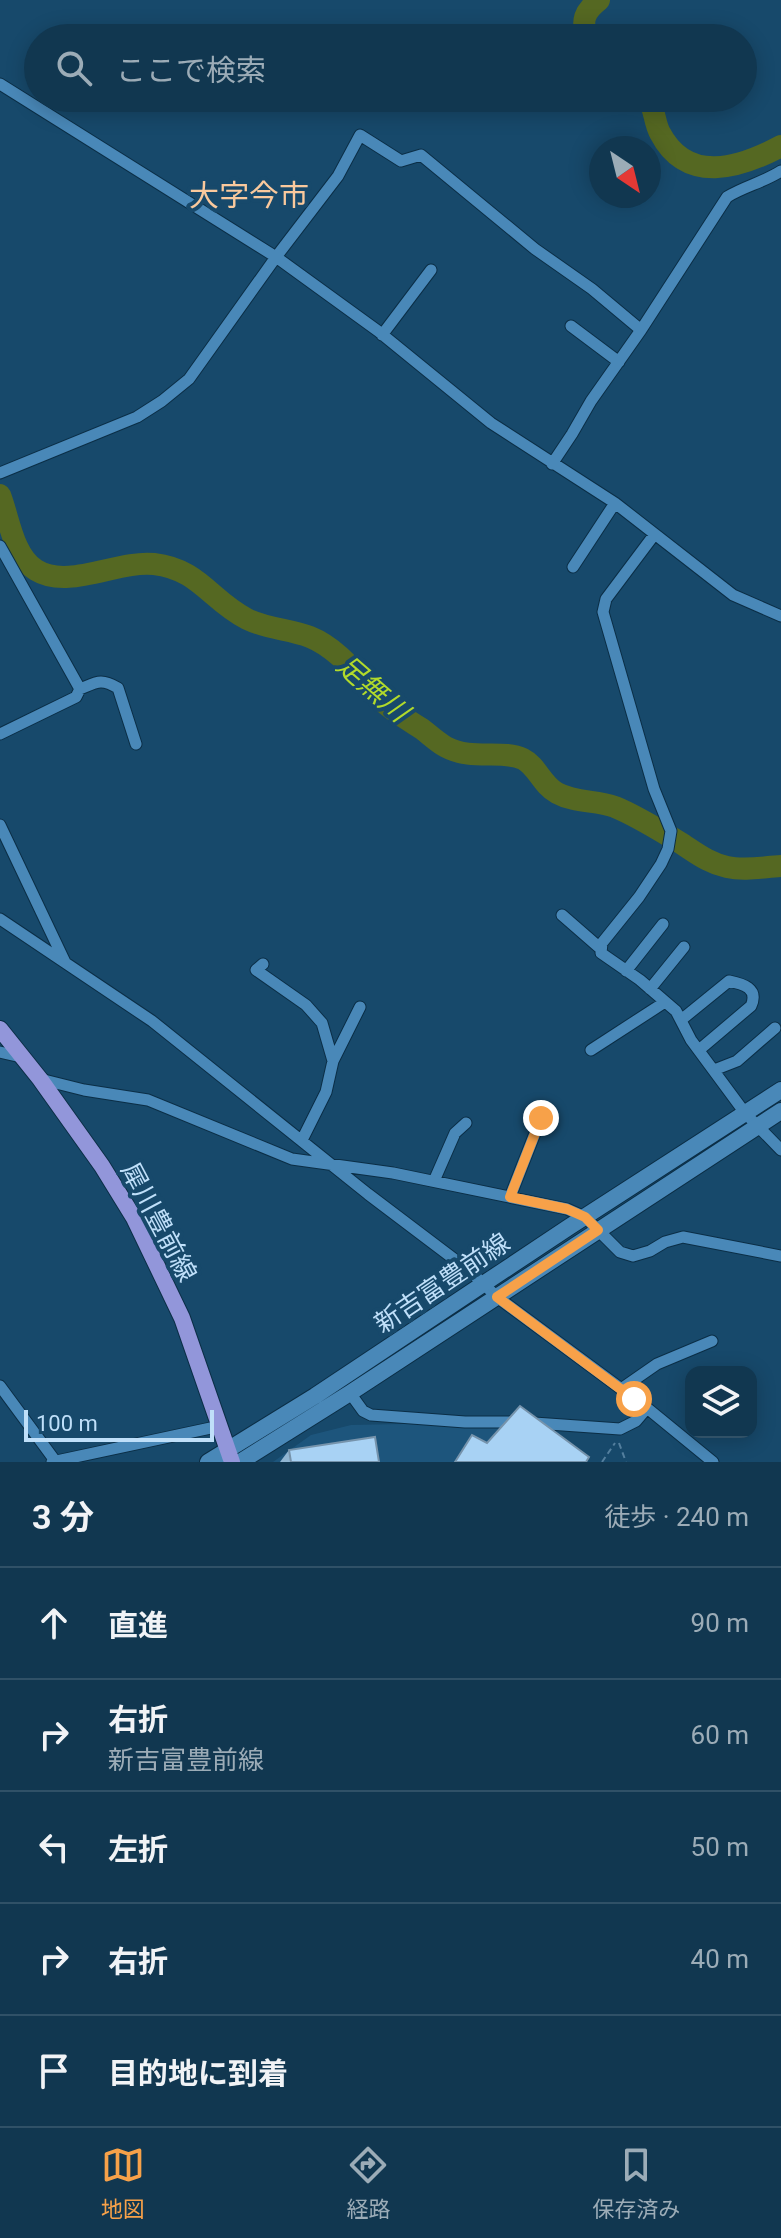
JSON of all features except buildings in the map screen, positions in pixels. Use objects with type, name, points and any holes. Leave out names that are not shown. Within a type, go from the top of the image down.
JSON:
[{"type":"main road","name":"犀川豊前線","points":[[0,1029],[102,1166],[134,1218],[182,1318],[230,1456]]},
{"type":"main road","name":"新吉富豊前線","points":[[208,1462],[230,1456],[483,1284],[781,1090]]},
{"type":"main road","name":"新吉富豊前線","points":[[240,1462],[781,1111]]},
{"type":"street","points":[[0,84],[24,99]]},
{"type":"street","points":[[45,112],[276,257],[382,335],[491,423],[615,503],[733,595],[781,616]]},
{"type":"street","points":[[0,473],[137,417],[189,379],[338,176],[360,135],[401,161],[421,155],[535,249],[592,289],[641,330]]},
{"type":"street","points":[[552,464],[727,197],[764,182],[781,171]]},
{"type":"street","points":[[382,335],[431,270]]},
{"type":"street","points":[[571,326],[619,362]]},
{"type":"street","points":[[573,567],[615,503]]},
{"type":"street","points":[[654,535],[606,599],[603,612],[654,789],[671,831],[670,840],[661,864],[602,943],[601,953],[676,1011],[699,1050],[745,1113],[781,1150]]},
{"type":"street","points":[[0,546],[80,689]]},
{"type":"street","points":[[0,734],[76,697],[80,689],[97,682],[108,682],[118,688],[136,744]]},
{"type":"street","points":[[0,825],[66,963]]},
{"type":"street","points":[[562,915],[601,949]]},
{"type":"street","points":[[0,919],[152,1021],[471,1272],[497,1297],[647,1408],[713,1462]]},
{"type":"street","points":[[626,971],[663,924]]},
{"type":"street","points":[[650,989],[684,947]]},
{"type":"street","points":[[263,964],[256,970],[306,1005],[322,1023],[333,1061]]},
{"type":"street","points":[[681,1020],[729,981],[747,985],[754,994],[751,1006],[699,1050]]},
{"type":"street","points":[[591,1050],[665,1002]]},
{"type":"street","points":[[302,1140],[326,1092],[333,1061],[360,1007]]},
{"type":"street","points":[[714,1070],[737,1061],[775,1028]]},
{"type":"street","points":[[0,1052],[21,1057]]},
{"type":"street","points":[[40,1079],[148,1100],[292,1159],[434,1181],[567,1209],[585,1217],[620,1252],[633,1256],[683,1237],[781,1256]]},
{"type":"street","points":[[510,1197],[541,1118]]},
{"type":"street","points":[[434,1181],[455,1133],[466,1123]]},
{"type":"street","points":[[621,1389],[657,1364],[712,1341]]},
{"type":"street","points":[[0,1386],[54,1461],[220,1426]]},
{"type":"street","points":[[350,1393],[363,1411],[371,1415],[465,1422],[520,1422],[620,1429],[636,1421],[647,1408]]},
{"type":"path","points":[[602,1462],[618,1438],[626,1462]]},
{"type":"shaded area","points":[[508,1422],[569,1462],[273,1462],[311,1435],[351,1425]]},
{"type":"waterway","points":[[584,24],[590,8],[599,0]]},
{"type":"waterway","points":[[653,112],[658,129],[671,149],[699,166],[715,167],[749,161],[781,146]]},
{"type":"waterway","name":"足無川","points":[[0,495],[17,546],[28,564],[36,570],[63,577],[154,564],[182,572],[247,619],[321,642],[387,705],[446,747],[466,753],[523,759],[557,793],[623,811],[720,865],[740,869],[781,866]]},
{"type":"district","name":"大字今市","points":[[249,196]]},
{"type":"route","points":[[541,1118],[510,1197],[567,1209],[585,1217],[598,1230],[497,1297],[634,1399]]}]
